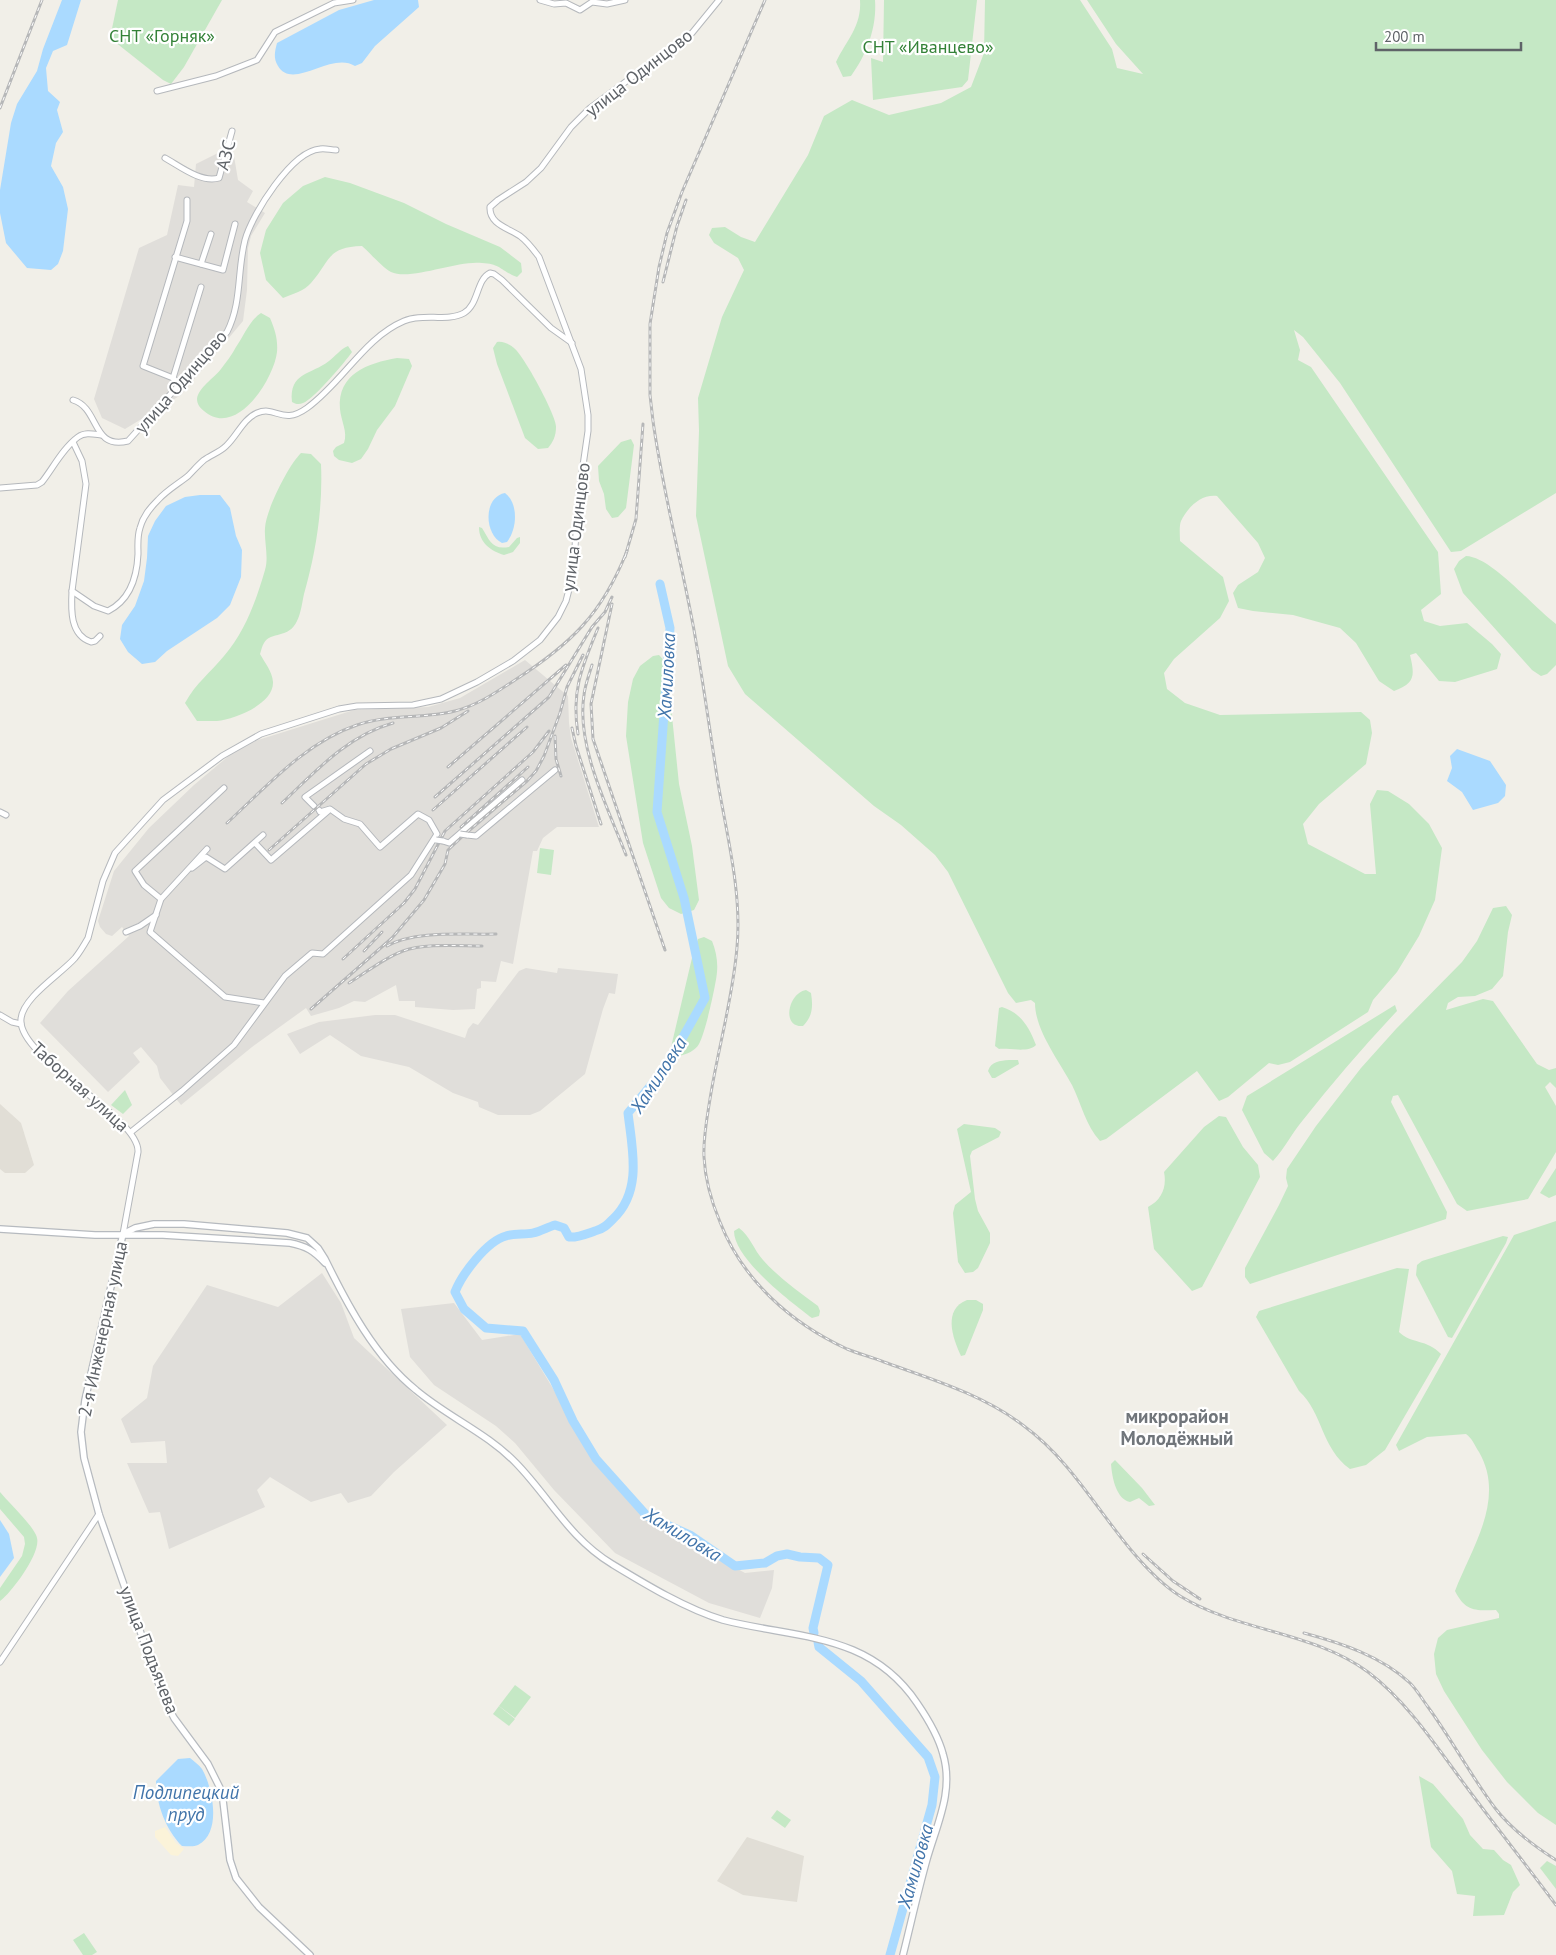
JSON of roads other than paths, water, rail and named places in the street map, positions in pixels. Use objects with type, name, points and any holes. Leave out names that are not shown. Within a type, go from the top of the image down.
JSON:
[{"type":"main road","points":[[123,1234],[135,1228],[154,1224],[184,1224],[287,1234],[307,1238],[318,1248],[367,1334],[404,1380],[431,1402],[477,1431],[504,1451],[529,1478],[574,1534],[595,1554],[701,1612],[722,1619],[811,1636],[862,1654],[886,1669],[912,1696],[933,1729],[944,1754],[947,1779],[942,1814],[928,1858],[903,1955]]},
{"type":"main road","points":[[0,1229],[95,1235],[123,1234],[229,1238],[290,1243],[304,1246],[313,1251],[331,1270]]},
{"type":"main road","name":"2-я Инженерная улица","points":[[99,1514],[84,1458],[81,1432],[85,1400],[123,1234]]},
{"type":"main road","name":"улица Подъячева","points":[[99,1514],[164,1699],[174,1718],[208,1764],[222,1792],[230,1860],[236,1878],[259,1907],[306,1954]]},
{"type":"street","points":[[157,91],[216,76],[257,60],[275,32],[334,3],[353,0]]},
{"type":"street","points":[[540,0],[554,4],[566,3],[580,10],[592,2],[608,4],[624,0]]},
{"type":"street","name":"улица Одинцово","points":[[21,1024],[23,1009],[28,1002],[76,956],[88,938],[103,880],[115,853],[163,800],[185,782],[237,746],[270,731],[339,709],[357,706],[430,703],[451,695],[513,661],[532,648],[550,629],[566,601],[573,574],[579,493],[588,431],[584,382],[572,344],[539,257],[530,245],[519,236],[493,220],[490,207],[534,175],[551,156],[571,127],[590,108],[692,33],[719,0]]},
{"type":"street","name":"АЗС","points":[[165,158],[184,170],[210,181],[220,178],[232,131]]},
{"type":"street","name":"улица Одинцово","points":[[101,435],[109,441],[118,444],[128,441],[227,332],[233,321],[238,298],[242,252],[246,237],[265,199],[294,163],[308,153],[320,148],[336,150]]},
{"type":"street","points":[[180,385],[173,378],[143,366],[187,221],[187,200]]},
{"type":"street","points":[[175,257],[223,270],[235,224]]},
{"type":"street","points":[[201,264],[211,234]]},
{"type":"street","points":[[72,591],[103,611],[114,608],[130,591],[136,574],[139,529],[143,518],[160,498],[202,462],[223,449],[255,414],[265,411],[288,417],[296,415],[309,407],[338,381],[374,340],[388,329],[405,320],[419,316],[462,314],[474,302],[486,274],[494,274],[551,328],[572,344]]},
{"type":"street","points":[[173,378],[201,287]]},
{"type":"street","points":[[73,400],[81,402],[86,407],[101,435]]},
{"type":"street","points":[[0,488],[37,485],[42,482],[79,436],[90,433],[101,435]]},
{"type":"street","points":[[73,442],[82,461],[86,484],[71,610],[76,630],[81,637],[91,642],[100,636]]},
{"type":"street","points":[[314,806],[305,797],[370,751]]},
{"type":"street","points":[[460,834],[476,836],[555,770]]},
{"type":"street","points":[[435,839],[449,843],[522,780]]},
{"type":"street","points":[[161,899],[144,885],[134,871],[224,788]]},
{"type":"street","points":[[319,810],[320,812],[330,809]]},
{"type":"street","points":[[130,1132],[182,1091],[234,1045],[284,976],[312,953],[323,954],[411,876],[437,834],[429,820],[418,814],[380,847],[360,824],[344,819],[330,809]]},
{"type":"street","points":[[254,843],[271,860],[330,809]]},
{"type":"street","points":[[184,874],[206,857],[225,869],[263,836]]},
{"type":"street","points":[[207,849],[161,899],[150,932],[225,997],[264,1003]]},
{"type":"street","points":[[126,932],[140,926],[156,915]]},
{"type":"street","name":"Таборная улица","points":[[0,1015],[12,1022],[21,1024],[24,1035],[37,1051],[130,1132],[138,1144]]},
{"type":"street","name":"2-я Инженерная улица","points":[[123,1234],[136,1168],[138,1144]]},
{"type":"street","points":[[0,1662],[99,1514]]},
{"type":"water","points":[[62,0],[81,0],[67,45],[53,51],[46,68],[48,91],[60,102],[57,110],[63,132],[56,143],[51,166],[63,187],[68,209],[63,251],[58,264],[51,270],[27,268],[6,243],[0,213],[0,190],[11,123],[17,104],[37,71],[43,49]]},
{"type":"water","points":[[374,0],[418,0],[419,7],[375,46],[362,63],[355,66],[335,63],[303,73],[293,74],[285,73],[276,63],[275,52],[277,43],[339,10]]},
{"type":"water","points":[[505,493],[513,503],[515,517],[510,537],[507,542],[502,543],[492,532],[488,516],[493,501]]},
{"type":"water","points":[[220,495],[230,508],[236,536],[242,550],[241,577],[230,605],[217,618],[167,651],[155,662],[142,664],[128,652],[120,639],[122,625],[135,606],[144,581],[148,536],[155,521],[166,506],[185,497]]},
{"type":"water","points":[[1457,749],[1490,761],[1506,785],[1505,796],[1498,803],[1473,810],[1462,792],[1447,781],[1452,768],[1450,756]]},
{"type":"water","points":[[0,1520],[9,1534],[14,1558],[0,1577]]},
{"type":"water","name":"Подлипецкий пруд","points":[[190,1758],[201,1768],[206,1777],[212,1798],[213,1821],[206,1839],[196,1846],[182,1846],[176,1840],[163,1816],[156,1790],[156,1781],[178,1759]]},
{"type":"waterway","name":"Хамиловка","points":[[660,584],[670,628],[657,812],[684,898],[705,998],[666,1067],[628,1113],[633,1155],[632,1182],[629,1196],[613,1219],[600,1229],[575,1237],[569,1237],[564,1228],[555,1225],[533,1233],[509,1235],[499,1239],[476,1259],[463,1276],[455,1292],[464,1309],[486,1328],[523,1331],[554,1380],[573,1421],[596,1459],[647,1516],[690,1535],[735,1566],[765,1563],[777,1556],[787,1554],[819,1558],[828,1565],[813,1628],[814,1633]]},
{"type":"waterway","name":"Хамиловка","points":[[818,1642],[819,1647],[861,1681],[928,1757],[935,1777],[932,1805],[890,1955]]},
{"type":"railway","points":[[0,108],[42,0]]},
{"type":"railway","points":[[765,0],[682,192],[667,233],[659,267],[650,324],[650,395],[653,421],[694,630],[736,885],[738,927],[735,966],[713,1080],[704,1143],[707,1182],[720,1222],[742,1263],[756,1281],[771,1298],[807,1326],[847,1349],[938,1382],[992,1405],[1040,1439],[1055,1453],[1137,1557],[1166,1586],[1180,1596],[1226,1617],[1323,1648],[1346,1658],[1383,1684],[1422,1727],[1556,1905]]},
{"type":"railway","points":[[663,282],[677,226],[686,200]]},
{"type":"railway","points":[[625,557],[636,519],[643,424]]},
{"type":"railway","points":[[227,823],[304,754],[338,733],[357,725],[381,719],[455,711],[479,702],[535,667],[553,654],[583,626],[607,593],[627,551]]},
{"type":"railway","points":[[435,797],[549,697],[592,627],[605,612],[612,597]]},
{"type":"railway","points":[[612,604],[591,704],[593,739],[665,950]]},
{"type":"railway","points":[[578,734],[576,705],[579,680],[598,628]]},
{"type":"railway","points":[[311,1009],[392,938],[424,900],[445,864],[448,850],[536,771],[544,756],[560,713],[567,687],[583,655]]},
{"type":"railway","points":[[448,767],[566,665]]},
{"type":"railway","points":[[592,665],[584,695],[585,735],[595,776],[626,855]]},
{"type":"railway","points":[[269,850],[366,764],[391,749],[441,728],[468,711]]},
{"type":"railway","points":[[282,803],[333,756],[361,736],[393,723]]},
{"type":"railway","points":[[433,810],[527,727]]},
{"type":"railway","points":[[572,728],[601,824]]},
{"type":"railway","points":[[343,959],[404,903],[415,889],[445,831],[533,752],[549,731]]},
{"type":"railway","points":[[555,736],[556,759],[561,776]]},
{"type":"railway","points":[[461,827],[528,767]]},
{"type":"railway","points":[[364,951],[382,932]]},
{"type":"railway","points":[[387,946],[399,941],[426,935],[496,934]]},
{"type":"railway","points":[[349,983],[389,957],[412,948],[482,946]]},
{"type":"railway","points":[[1143,1554],[1173,1581],[1200,1599]]},
{"type":"railway","points":[[1304,1633],[1346,1646],[1373,1658],[1410,1683],[1501,1816],[1523,1837],[1556,1860]]},
{"type":"district","name":"микрорайон Молодёжный","points":[[1177,1427]]},
{"type":"park label","name":"СНТ «Горняк»","points":[[162,36]]},
{"type":"park label","name":"СНТ «Иванцево»","points":[[928,47]]}]
